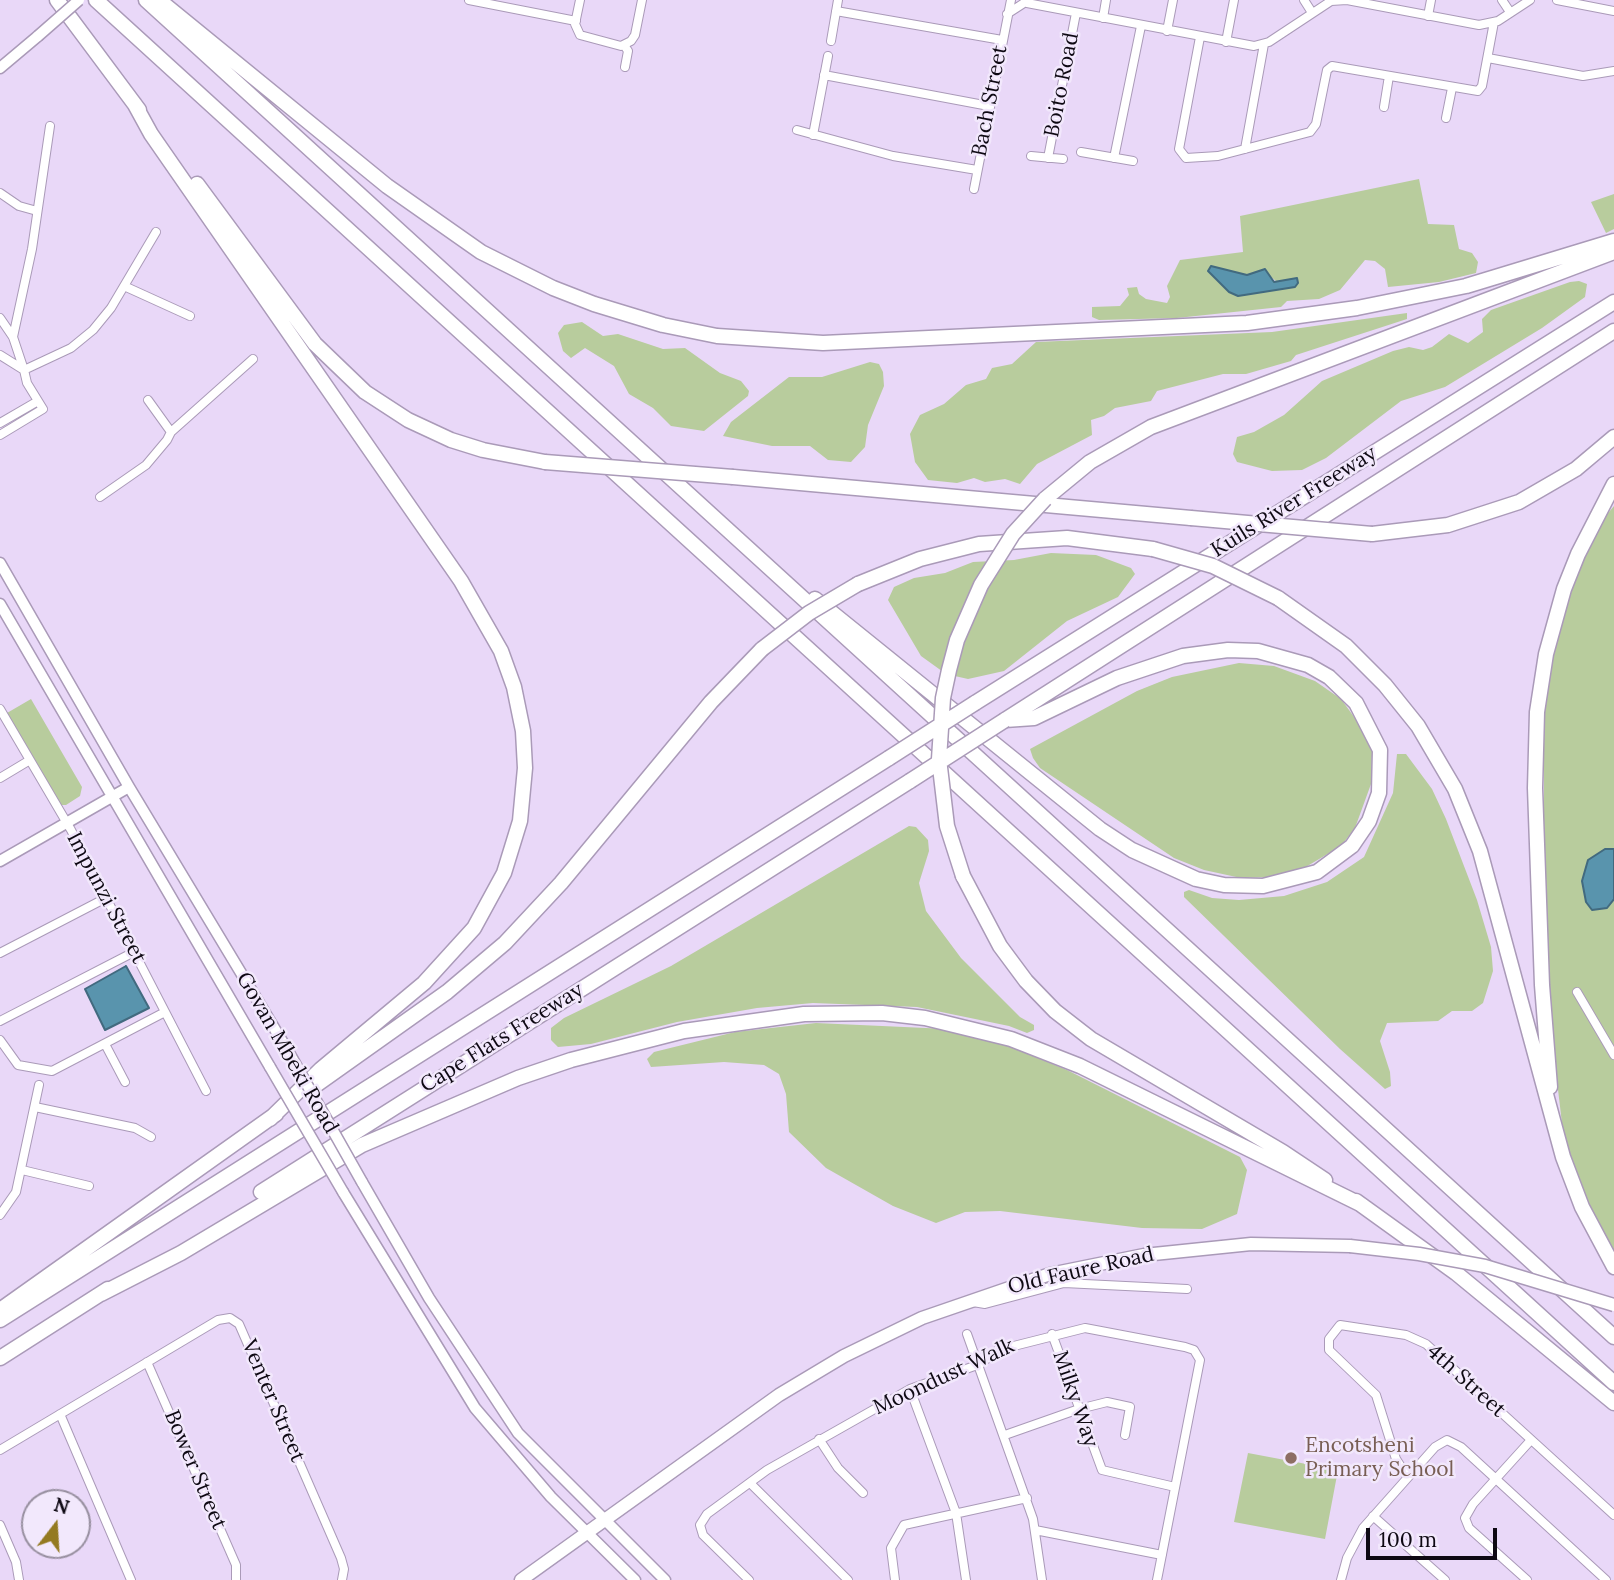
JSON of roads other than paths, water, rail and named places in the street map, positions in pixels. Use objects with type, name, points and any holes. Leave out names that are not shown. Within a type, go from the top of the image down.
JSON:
[{"type":"highway","points":[[57,0],[315,344],[348,378],[384,406],[429,431],[483,450],[545,462],[1372,534],[1448,525],[1519,502],[1576,469],[1614,437]]},
{"type":"highway","points":[[96,0],[1614,1383]]},
{"type":"highway","points":[[146,0],[1614,1337]]},
{"type":"highway","points":[[159,0],[387,186],[481,252],[553,288],[594,304],[663,325],[717,335],[823,343],[1247,323],[1357,308],[1466,286],[1614,241]]},
{"type":"highway","points":[[134,103],[151,134],[461,581],[501,651],[514,687],[523,731],[524,783],[517,831],[504,873],[474,928],[424,984],[321,1069],[270,1118]]},
{"type":"highway","points":[[1614,252],[1151,427],[1123,441],[1068,479],[1013,534],[981,584],[957,640],[943,698],[939,759],[947,825],[963,876],[1000,946],[1026,981],[1055,1011],[1091,1039],[1283,1152],[1362,1205],[1456,1273],[1614,1403]]},
{"type":"highway","name":"Kuils River Freeway","points":[[975,703],[1614,302]]},
{"type":"highway","name":"Kuils River Freeway","points":[[1006,720],[1614,331]]},
{"type":"highway","points":[[1554,1123],[1542,1009],[1535,788],[1537,712],[1546,654],[1564,589],[1578,554],[1614,484]]},
{"type":"highway","points":[[0,1310],[447,992],[505,943],[561,883],[711,702],[762,649],[809,613],[858,584],[920,559],[979,544],[1067,538],[1153,549],[1213,566],[1278,598],[1346,646],[1385,685],[1418,726],[1455,789],[1480,851],[1554,1123],[1577,1194],[1614,1267]]},
{"type":"highway","points":[[769,568],[832,611],[1100,829],[1132,850],[1176,871],[1215,883],[1243,887],[1263,886],[1303,877],[1329,864],[1352,846],[1369,821],[1379,793],[1380,750],[1364,714],[1346,690],[1308,665],[1258,650],[1228,650],[1183,656],[1117,678],[1034,718],[1006,720]]},
{"type":"highway","name":"Cape Flats Freeway","points":[[0,1320],[975,703]]},
{"type":"highway","name":"Cape Flats Freeway","points":[[0,1358],[1006,720]]},
{"type":"highway","points":[[101,1294],[181,1252],[362,1144],[494,1087],[571,1060],[684,1031],[804,1014],[870,1012],[925,1018],[1011,1039],[1080,1066],[1362,1205]]},
{"type":"main road","points":[[0,68],[79,0]]},
{"type":"main road","name":"Govan Mbeki Road","points":[[0,563],[129,787],[288,1051],[429,1298],[518,1433],[665,1580]]},
{"type":"main road","name":"Govan Mbeki Road","points":[[0,604],[270,1067],[475,1408],[507,1448],[635,1580]]},
{"type":"main road","points":[[0,861],[129,787]]},
{"type":"main road","name":"Old Faure Road","points":[[521,1580],[806,1378],[890,1332],[968,1300],[1050,1274],[1159,1252],[1258,1244],[1350,1246],[1419,1254],[1485,1266],[1614,1305]]},
{"type":"street","points":[[469,0],[576,21]]},
{"type":"street","points":[[580,0],[576,21],[578,32],[586,39],[624,45],[628,51],[625,67]]},
{"type":"street","points":[[624,45],[635,35],[642,0]]},
{"type":"street","points":[[831,41],[838,0]]},
{"type":"street","name":"Bach Street","points":[[974,188],[1011,0]]},
{"type":"street","points":[[1103,18],[1106,0]]},
{"type":"street","points":[[1167,31],[1173,0]]},
{"type":"street","points":[[1226,42],[1234,0]]},
{"type":"street","points":[[1304,0],[1311,12]]},
{"type":"street","points":[[1429,16],[1431,0]]},
{"type":"street","points":[[1502,0],[1510,12]]},
{"type":"street","points":[[1007,14],[1025,2],[1044,4],[1076,13],[1249,46],[1264,44],[1331,1],[1365,2],[1479,25],[1494,22],[1530,0]]},
{"type":"street","points":[[1557,0],[1614,11]]},
{"type":"street","points":[[836,11],[1002,40]]},
{"type":"street","name":"Boito Road","points":[[1048,158],[1076,13]]},
{"type":"street","points":[[1200,37],[1180,152],[1189,158],[1218,156],[1312,131],[1326,70],[1332,66],[1475,92],[1480,89],[1494,22]]},
{"type":"street","points":[[1114,158],[1141,26]]},
{"type":"street","points":[[1245,149],[1264,44]]},
{"type":"street","points":[[813,135],[828,57]]},
{"type":"street","points":[[1488,58],[1583,76],[1614,71]]},
{"type":"street","points":[[824,75],[989,106]]},
{"type":"street","points":[[1384,107],[1389,76]]},
{"type":"street","points":[[1446,118],[1452,88]]},
{"type":"street","points":[[13,337],[50,126]]},
{"type":"street","points":[[797,130],[892,156],[977,170]]},
{"type":"street","points":[[1081,152],[1133,161]]},
{"type":"street","name":"Boito Road","points":[[1031,156],[1063,159]]},
{"type":"street","points":[[0,193],[19,206],[37,211]]},
{"type":"street","points":[[24,370],[82,340],[111,308],[156,232]]},
{"type":"street","points":[[124,285],[190,316]]},
{"type":"street","points":[[0,318],[13,337],[27,383],[41,405]]},
{"type":"street","points":[[0,355],[24,370]]},
{"type":"street","points":[[100,497],[155,457],[171,432],[253,359]]},
{"type":"street","points":[[148,400],[171,432]]},
{"type":"street","points":[[0,422],[41,405]]},
{"type":"street","points":[[0,435],[41,405]]},
{"type":"street","name":"Impunzi Street","points":[[0,709],[67,823],[206,1091]]},
{"type":"street","points":[[0,778],[30,760]]},
{"type":"street","points":[[0,953],[106,898]]},
{"type":"street","points":[[0,1021],[134,952]]},
{"type":"street","points":[[1577,992],[1614,1055]]},
{"type":"street","points":[[0,1040],[14,1062],[52,1071],[165,1012]]},
{"type":"street","points":[[105,1044],[125,1082]]},
{"type":"street","points":[[0,1215],[13,1200],[22,1170],[39,1085]]},
{"type":"street","points":[[35,1107],[135,1128],[151,1137]]},
{"type":"street","points":[[22,1170],[89,1186]]},
{"type":"street","points":[[968,1300],[985,1304],[1064,1283],[1187,1289]]},
{"type":"street","name":"Venter Street","points":[[0,1450],[218,1320],[230,1318],[239,1324],[341,1558],[344,1569],[342,1580]]},
{"type":"street","name":"4th Street","points":[[1407,1476],[1396,1460],[1376,1395],[1329,1350],[1329,1339],[1340,1325],[1366,1327],[1420,1340],[1614,1515]]},
{"type":"street","name":"Moondust Walk","points":[[749,1580],[703,1535],[701,1525],[707,1514],[820,1438],[910,1389],[980,1364],[998,1350],[1071,1329],[1097,1329],[1185,1347],[1199,1354],[1157,1580]]},
{"type":"street","name":"Milky Way","points":[[1052,1334],[1102,1470],[1175,1487]]},
{"type":"street","points":[[967,1335],[980,1364],[1027,1497],[1042,1580]]},
{"type":"street","name":"Bower Street","points":[[148,1362],[236,1565],[236,1580]]},
{"type":"street","points":[[910,1389],[956,1513],[966,1580]]},
{"type":"street","points":[[1006,1435],[1107,1402],[1127,1405],[1130,1410],[1125,1435]]},
{"type":"street","points":[[60,1414],[131,1580]]},
{"type":"street","points":[[820,1438],[838,1468],[863,1493]]},
{"type":"street","points":[[1341,1580],[1353,1544],[1373,1516],[1440,1442],[1447,1440],[1461,1447],[1606,1580]]},
{"type":"street","points":[[1527,1580],[1466,1523],[1468,1510],[1531,1440]]},
{"type":"street","points":[[750,1483],[848,1580]]},
{"type":"street","points":[[895,1580],[891,1548],[899,1530],[911,1522],[1027,1497]]},
{"type":"street","points":[[1373,1516],[1445,1580]]},
{"type":"street","points":[[0,1525],[16,1562],[19,1580]]},
{"type":"street","points":[[1035,1530],[1162,1555]]},
{"type":"water","points":[[1211,266],[1247,275],[1265,269],[1274,282],[1297,278],[1298,283],[1295,287],[1238,296],[1229,292],[1208,271]]},
{"type":"water","points":[[1605,849],[1614,849],[1614,899],[1607,908],[1592,910],[1586,902],[1582,881],[1588,860]]},
{"type":"water","points":[[126,966],[149,1008],[105,1030],[85,989]]},
{"type":"place","name":"Encotsheni Primary School","points":[[1291,1458]]}]
